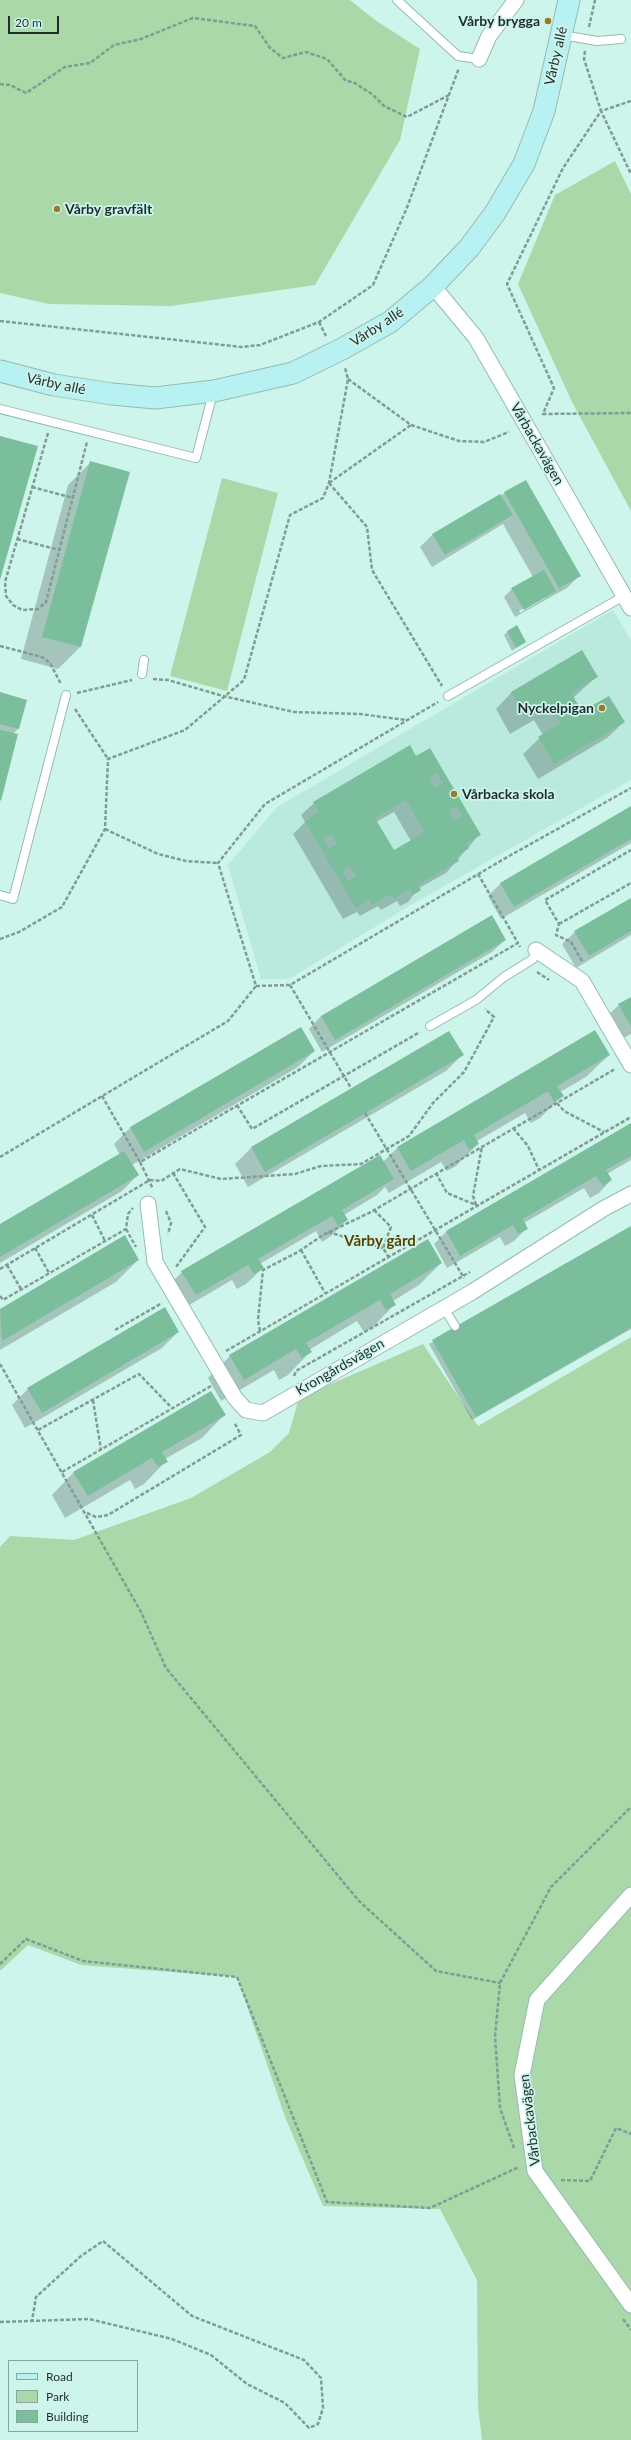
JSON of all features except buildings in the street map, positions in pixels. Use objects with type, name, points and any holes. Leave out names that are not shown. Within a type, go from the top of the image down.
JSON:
[{"type":"street","points":[[479,59],[489,36],[516,0]]},
{"type":"street","name":"Vårby allé","points":[[0,371],[54,385],[112,394],[155,398],[214,391],[293,373],[335,353],[390,322],[433,286],[469,248],[495,213],[524,164],[544,111],[569,0]]},
{"type":"street","name":"Vårbackavägen","points":[[433,286],[476,338],[628,602]]},
{"type":"street","points":[[536,950],[582,981],[626,1065]]},
{"type":"street","name":"Krongårdsvägen","points":[[149,1202],[155,1262],[235,1398],[246,1410],[263,1413],[472,1292],[603,1209],[631,1194]]},
{"type":"street","name":"Vårbackavägen","points":[[631,1895],[537,2000],[522,2075],[528,2168],[631,2305]]},
{"type":"lane","points":[[397,0],[458,56],[479,59]]},
{"type":"lane","points":[[561,34],[597,41],[621,39]]},
{"type":"lane","points":[[0,410],[196,458],[214,391]]},
{"type":"lane","points":[[448,696],[628,602]]},
{"type":"lane","points":[[142,674],[144,660]]},
{"type":"lane","points":[[0,895],[13,899],[66,695]]},
{"type":"lane","points":[[430,1026],[476,1000],[504,977],[533,959],[536,950]]},
{"type":"lane","points":[[444,1308],[455,1326]]},
{"type":"path","points":[[595,0],[584,59],[601,110],[631,172]]},
{"type":"path","points":[[0,84],[10,85],[26,93],[65,68],[90,63],[114,45],[141,39],[193,18],[255,26],[270,48],[283,58],[306,52],[327,59],[346,81],[354,82],[372,94],[384,106],[407,117],[449,95]]},
{"type":"path","points":[[0,321],[242,347],[260,345],[319,322],[373,285],[406,210],[460,66],[479,59]]},
{"type":"path","points":[[631,101],[601,110],[563,168],[507,284],[554,388],[542,414],[631,413]]},
{"type":"path","points":[[319,322],[329,342]]},
{"type":"path","points":[[108,759],[185,730],[223,696],[244,680],[290,514],[323,498],[329,483],[348,379],[344,365]]},
{"type":"path","points":[[348,379],[411,425],[459,441],[484,442],[509,432]]},
{"type":"path","points":[[329,483],[411,425]]},
{"type":"path","points":[[48,431],[5,582],[6,596],[13,605],[22,610],[38,610],[46,602],[87,442]]},
{"type":"path","points":[[218,863],[265,804],[448,696],[372,570],[367,527],[329,483]]},
{"type":"path","points":[[32,487],[73,498]]},
{"type":"path","points":[[18,539],[59,550]]},
{"type":"path","points":[[0,646],[42,657],[50,662],[66,695],[108,759],[105,829],[62,907],[19,932],[0,939]]},
{"type":"path","points":[[66,695],[127,682],[142,674],[223,696],[294,712],[360,714],[407,720]]},
{"type":"path","points":[[0,1157],[228,1021],[256,986],[290,985],[478,874],[631,788]]},
{"type":"path","points":[[105,829],[158,854],[186,861],[218,863]]},
{"type":"path","points":[[631,850],[545,900],[559,924],[631,883]]},
{"type":"path","points":[[218,863],[256,986]]},
{"type":"path","points":[[478,874],[520,948],[536,950]]},
{"type":"path","points":[[140,1162],[518,943]]},
{"type":"path","points":[[290,985],[351,1088]]},
{"type":"path","points":[[0,1269],[150,1180],[161,1182],[172,1173],[180,1169],[221,1179],[295,1174],[321,1166],[361,1164],[409,1136],[433,1103],[464,1072],[494,1017]]},
{"type":"path","points":[[238,1105],[252,1129],[430,1026]]},
{"type":"path","points":[[260,1331],[258,1320],[263,1270],[301,1250],[327,1232],[374,1210],[556,1102],[626,1065]]},
{"type":"path","points":[[102,1096],[150,1180],[154,1195],[149,1202]]},
{"type":"path","points":[[556,1102],[564,1111],[604,1132]]},
{"type":"path","points":[[365,1113],[472,1292]]},
{"type":"path","points":[[221,1353],[434,1229],[631,1117]]},
{"type":"path","points":[[513,1128],[528,1146],[538,1170]]},
{"type":"path","points":[[476,1205],[473,1196],[482,1146]]},
{"type":"path","points":[[170,1265],[174,1271],[205,1227],[172,1173]]},
{"type":"path","points":[[436,1173],[446,1193],[476,1205]]},
{"type":"path","points":[[137,1248],[126,1229],[128,1214],[137,1204],[149,1202],[163,1207],[172,1223],[167,1238]]},
{"type":"path","points":[[374,1210],[391,1226],[383,1248]]},
{"type":"path","points":[[92,1215],[105,1241]]},
{"type":"path","points":[[0,1296],[3,1300],[126,1229]]},
{"type":"path","points":[[327,1232],[383,1248],[388,1256]]},
{"type":"path","points":[[35,1248],[49,1273]]},
{"type":"path","points":[[301,1250],[325,1293]]},
{"type":"path","points":[[6,1265],[21,1289]]},
{"type":"path","points":[[291,1380],[296,1371],[474,1270]]},
{"type":"path","points":[[115,1330],[166,1300]]},
{"type":"path","points":[[0,1364],[86,1512],[141,1612],[166,1668],[359,1901],[436,1970],[500,1983]]},
{"type":"path","points":[[38,1430],[138,1374],[172,1408]]},
{"type":"path","points":[[210,1378],[217,1391]]},
{"type":"path","points":[[62,1472],[213,1385]]},
{"type":"path","points":[[93,1400],[101,1450]]},
{"type":"path","points":[[86,1512],[96,1517],[108,1515],[242,1435],[231,1416]]},
{"type":"path","points":[[516,2151],[500,2108],[495,2036],[500,1983],[551,1887],[631,1807]]},
{"type":"path","points":[[0,1964],[26,1939],[83,1961],[237,1977],[327,2202],[430,2208],[528,2168],[557,2180],[590,2181],[616,2128],[631,2134]]},
{"type":"path","points":[[0,2322],[32,2321],[89,2318],[172,2339],[211,2355],[247,2384],[285,2403],[310,2428],[318,2424],[323,2408],[321,2378],[304,2360],[192,2316],[104,2241],[81,2256],[36,2297],[32,2321]]},
{"type":"shaded area","name":"Vårbacka skola","points":[[613,610],[631,640],[631,780],[411,905],[289,979],[261,979],[228,865],[277,807]]},
{"type":"green space","points":[[0,0],[350,0],[375,20],[420,49],[400,140],[315,285],[171,306],[49,304],[0,293]]},
{"type":"green space","points":[[615,161],[631,194],[631,511],[572,402],[518,284],[555,195]]},
{"type":"green space","points":[[222,478],[278,493],[227,691],[170,676]]},
{"type":"green space","points":[[631,1337],[631,2440],[482,2440],[478,2406],[477,2280],[440,2209],[323,2206],[285,2117],[237,1977],[81,1965],[28,1945],[0,1971],[0,1547],[10,1536],[74,1540],[191,1498],[270,1452],[289,1433],[299,1398],[423,1344],[478,1426]]},
{"type":"place","name":"Vårby brygga","points":[[548,21]]},
{"type":"place","name":"Vårby gravfält","points":[[57,209]]},
{"type":"place","name":"Nyckelpigan","points":[[602,708]]},
{"type":"place","name":"Vårbacka skola","points":[[454,794]]},
{"type":"district","name":"Vårby gård","points":[[380,1241]]}]
